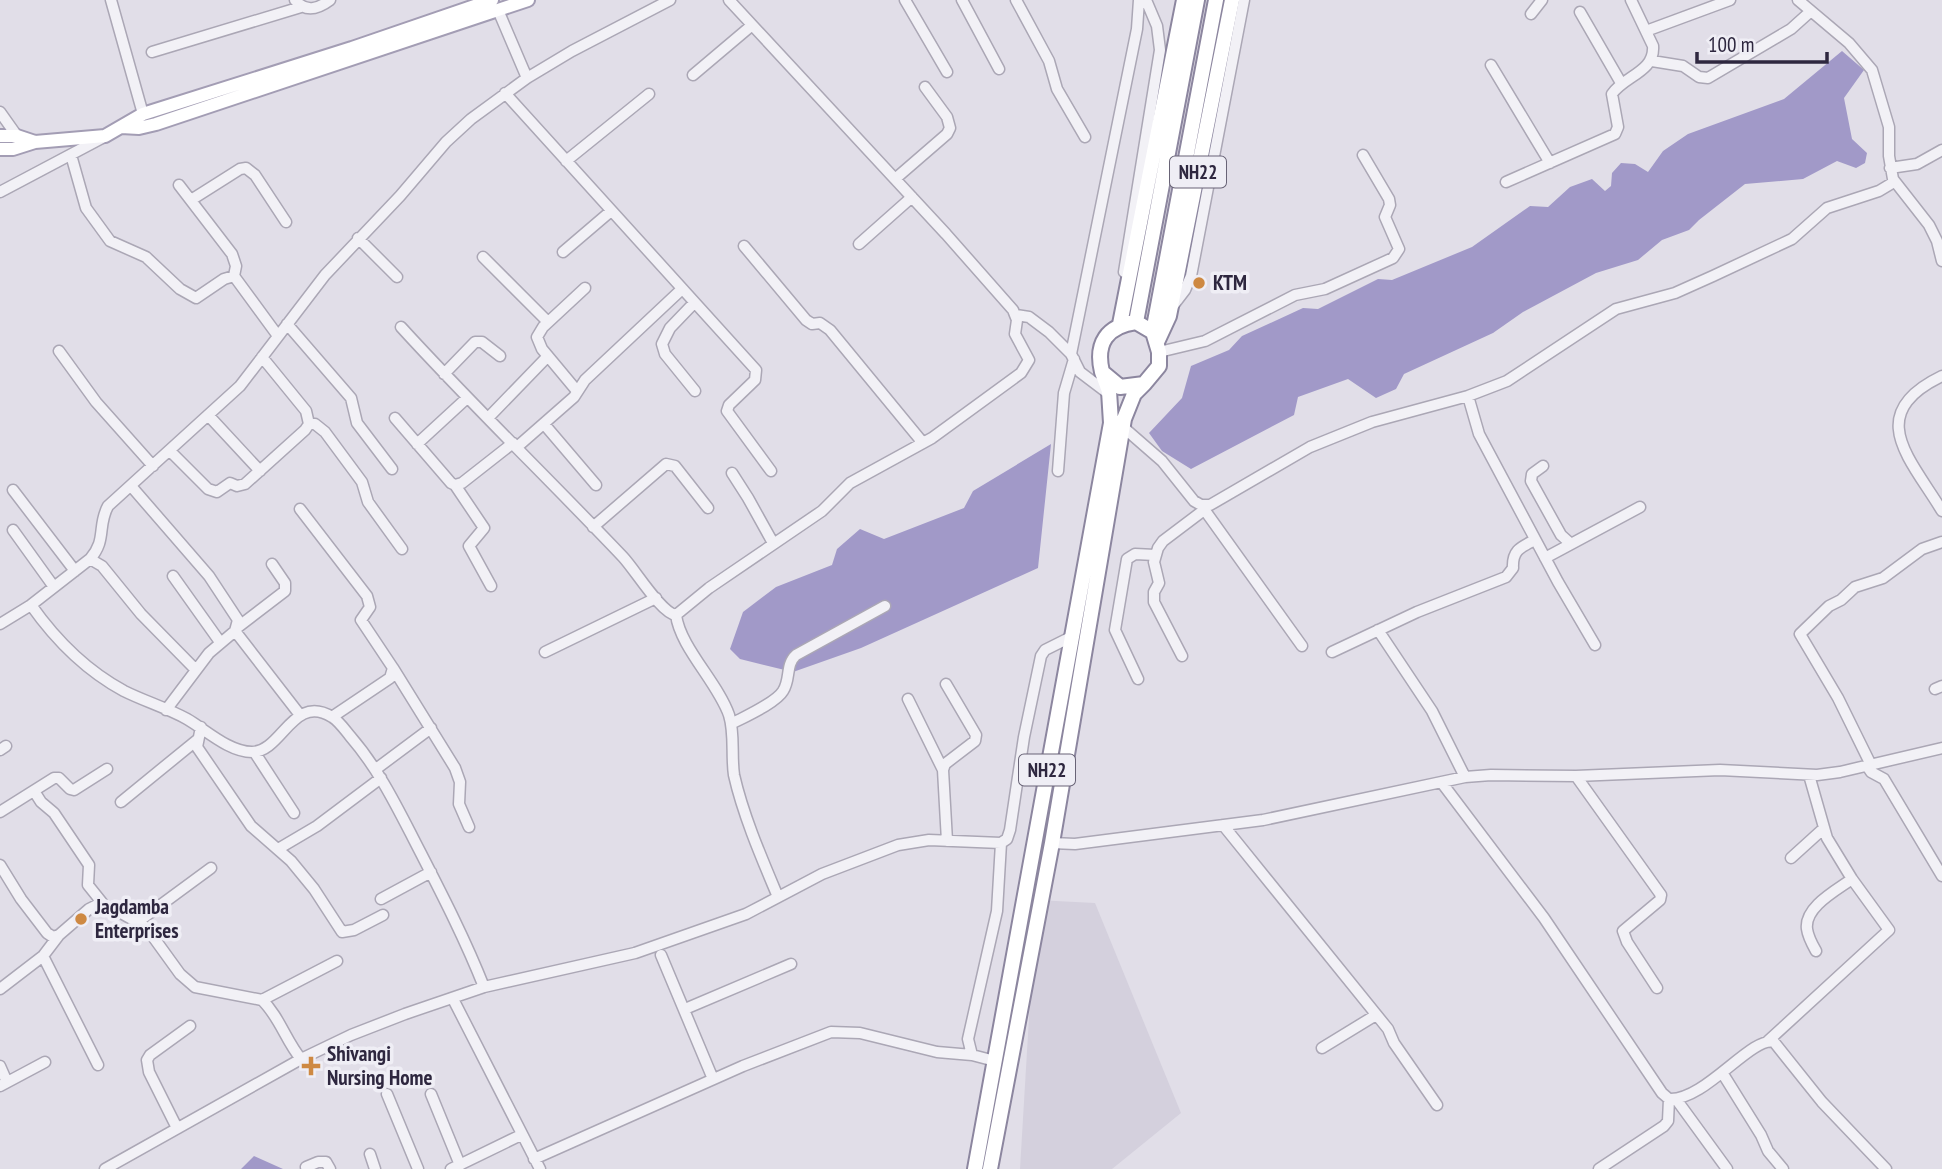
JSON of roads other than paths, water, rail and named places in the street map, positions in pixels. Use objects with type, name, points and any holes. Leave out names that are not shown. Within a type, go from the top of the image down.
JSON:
[{"type":"highway","name":"NH22","points":[[975,1169],[1111,423],[1110,394],[1102,372],[1099,352],[1111,331],[1120,324],[1184,0]]},
{"type":"highway","points":[[1136,322],[1197,0]]},
{"type":"highway","points":[[1156,342],[1164,276],[1216,0]]},
{"type":"highway","name":"NH22","points":[[990,1169],[1052,843],[1123,427],[1135,394],[1159,366],[1156,342],[1165,327],[1171,308],[1232,0]]},
{"type":"highway","points":[[1136,322],[1156,342]]},
{"type":"highway","points":[[1120,324],[1136,322]]},
{"type":"highway","points":[[1102,372],[1120,387],[1144,384]]},
{"type":"main road","points":[[0,149],[13,149],[35,142],[105,136],[143,114],[495,5],[528,0]]},
{"type":"main road","points":[[121,127],[139,128],[156,124],[495,5]]},
{"type":"main road","points":[[0,136],[17,136],[35,142]]},
{"type":"street","points":[[113,0],[143,114]]},
{"type":"street","points":[[152,52],[298,3],[312,9],[330,0]]},
{"type":"street","points":[[0,624],[31,605],[98,551],[102,541],[102,517],[108,506],[240,386],[325,275],[471,118],[527,78],[572,51],[670,0]]},
{"type":"street","points":[[729,0],[912,197],[1016,315],[1029,317],[1049,332],[1072,357],[1080,372],[1110,394]]},
{"type":"street","points":[[905,0],[947,72]]},
{"type":"street","points":[[962,0],[999,69]]},
{"type":"street","points":[[1016,0],[1048,61],[1057,89],[1085,136]]},
{"type":"street","points":[[1058,471],[1064,393],[1137,29],[1139,0]]},
{"type":"street","points":[[1123,307],[1123,278],[1160,50],[1157,26],[1146,0]]},
{"type":"street","points":[[1171,308],[1185,290],[1191,276],[1244,0]]},
{"type":"street","points":[[1531,14],[1542,0]]},
{"type":"street","points":[[1631,0],[1653,46],[1652,61]]},
{"type":"street","points":[[1646,31],[1730,0]]},
{"type":"street","points":[[1798,0],[1849,43],[1872,71],[1889,127],[1890,168],[1894,182],[1929,225],[1942,261]]},
{"type":"street","points":[[495,5],[527,78]]},
{"type":"street","points":[[1506,182],[1615,134],[1618,127],[1612,93],[1621,83],[1652,61],[1683,66],[1699,77],[1707,78],[1791,29],[1811,11]]},
{"type":"street","points":[[1580,12],[1621,83]]},
{"type":"street","points":[[693,75],[751,26]]},
{"type":"street","points":[[1491,65],[1550,163]]},
{"type":"street","points":[[895,179],[947,134],[950,128],[947,117],[925,87]]},
{"type":"street","points":[[505,93],[756,370],[755,380],[729,405],[727,411],[771,471]]},
{"type":"street","points":[[566,161],[649,94]]},
{"type":"street","points":[[0,112],[17,136]]},
{"type":"street","points":[[0,192],[105,136]]},
{"type":"street","points":[[1890,168],[1917,164],[1942,150]]},
{"type":"street","points":[[71,155],[86,208],[110,241],[146,257],[180,289],[195,298],[224,279],[234,276]]},
{"type":"street","points":[[1156,342],[1205,341],[1295,295],[1325,289],[1393,258],[1399,249],[1385,217],[1390,205],[1389,200],[1363,155]]},
{"type":"street","points":[[191,200],[240,169],[246,169],[255,175],[286,222]]},
{"type":"street","points":[[1182,656],[1154,602],[1154,592],[1159,583],[1155,555],[1163,541],[1202,507],[1223,499],[1310,447],[1372,422],[1468,396],[1507,381],[1616,309],[1675,293],[1713,276],[1792,239],[1827,208],[1874,193],[1894,182]]},
{"type":"street","points":[[179,185],[232,254],[236,266],[234,276],[278,336]]},
{"type":"street","points":[[859,244],[912,197]]},
{"type":"street","points":[[563,253],[611,211]]},
{"type":"street","points":[[358,239],[397,277]]},
{"type":"street","points":[[744,246],[806,320],[811,324],[821,323],[830,330],[923,443]]},
{"type":"street","points":[[483,257],[548,322]]},
{"type":"street","points":[[578,391],[548,356],[537,337],[538,332],[585,288]]},
{"type":"street","points":[[455,485],[462,483],[544,424],[574,397],[585,380],[682,289]]},
{"type":"street","points":[[694,303],[670,328],[662,344],[665,354],[695,391]]},
{"type":"street","points":[[676,615],[688,603],[822,511],[850,483],[948,428],[1025,369],[1029,360],[1015,334],[1016,315]]},
{"type":"street","points":[[287,324],[351,398],[357,423],[392,469]]},
{"type":"street","points":[[401,327],[633,568],[666,611],[676,615],[689,645],[722,701],[731,724],[735,777],[760,855],[778,897]]},
{"type":"street","points":[[444,374],[475,342],[482,342],[500,356]]},
{"type":"street","points":[[59,351],[96,402],[153,467]]},
{"type":"street","points":[[488,418],[548,356]]},
{"type":"street","points":[[262,357],[306,411],[309,424]]},
{"type":"street","points":[[1942,376],[1926,384],[1904,403],[1898,413],[1897,427],[1903,446],[1942,511]]},
{"type":"street","points":[[1468,396],[1479,434],[1594,646]]},
{"type":"street","points":[[417,444],[467,398]]},
{"type":"street","points":[[208,415],[260,471]]},
{"type":"street","points":[[395,418],[455,485],[484,528],[469,546],[491,586]]},
{"type":"street","points":[[170,450],[213,491],[221,490],[230,483],[241,487],[309,424]]},
{"type":"street","points":[[309,424],[325,432],[362,482],[368,502],[402,549]]},
{"type":"street","points":[[544,424],[596,485]]},
{"type":"street","points":[[1123,427],[1155,454],[1202,507],[1302,646]]},
{"type":"street","points":[[593,527],[666,464],[675,466],[708,508]]},
{"type":"street","points":[[1543,466],[1531,474],[1531,481],[1561,535],[1571,544]]},
{"type":"street","points":[[732,473],[773,544]]},
{"type":"street","points":[[131,485],[209,576],[238,620],[236,629],[300,715]]},
{"type":"street","points":[[13,490],[75,571]]},
{"type":"street","points":[[1545,558],[1640,507]]},
{"type":"street","points":[[300,509],[368,596],[370,607],[362,620],[459,776],[459,804],[470,827]]},
{"type":"street","points":[[13,530],[54,587]]},
{"type":"street","points":[[1332,652],[1417,612],[1506,577],[1513,568],[1512,559],[1516,550],[1535,540]]},
{"type":"street","points":[[1942,542],[1922,549],[1883,578],[1855,587],[1841,600],[1829,606],[1800,634],[1838,698],[1871,772],[1884,779],[1942,876]]},
{"type":"street","points":[[1138,679],[1115,629],[1127,559],[1135,554],[1155,555]]},
{"type":"street","points":[[90,559],[102,566],[141,614],[196,670]]},
{"type":"street","points":[[166,710],[220,642],[285,591],[285,583],[272,564]]},
{"type":"street","points":[[173,576],[220,642]]},
{"type":"street","points":[[545,652],[656,598]]},
{"type":"street","points":[[31,605],[48,629],[94,670],[121,689],[201,727],[229,745],[255,752],[266,747],[300,715],[317,711],[332,717],[379,773],[462,932],[484,987]]},
{"type":"street","points":[[731,724],[782,694],[788,666],[796,655],[885,606]]},
{"type":"street","points":[[1378,630],[1432,711],[1465,777]]},
{"type":"street","points":[[105,1169],[301,1059],[362,1031],[484,987],[635,953],[746,914],[822,874],[898,845],[916,841],[1002,843],[1007,839],[1010,830],[1024,737],[1041,656],[1051,646],[1071,637]]},
{"type":"street","points":[[332,717],[390,678],[393,667]]},
{"type":"street","points":[[946,684],[976,735],[975,741],[945,764],[943,770],[947,841]]},
{"type":"street","points":[[908,699],[943,770]]},
{"type":"street","points":[[201,727],[197,740],[199,751],[251,826],[278,849],[314,889],[342,932],[354,930],[383,915]]},
{"type":"street","points":[[278,849],[312,830],[431,728]]},
{"type":"street","points":[[121,802],[197,740]]},
{"type":"street","points":[[1052,843],[1075,844],[1263,820],[1465,777],[1720,770],[1809,775],[1840,772],[1942,748]]},
{"type":"street","points":[[255,752],[294,813]]},
{"type":"street","points":[[0,812],[59,778],[74,790],[107,769]]},
{"type":"street","points":[[1672,1099],[1723,1074],[1756,1045],[1768,1041],[1889,930],[1852,878],[1823,829],[1809,775]]},
{"type":"street","points":[[1576,776],[1661,895],[1660,900],[1623,931],[1627,943],[1657,988]]},
{"type":"street","points":[[1441,783],[1544,918],[1662,1093],[1672,1099],[1727,1169]]},
{"type":"street","points":[[34,791],[41,802],[54,813],[89,865],[88,885],[104,905],[139,921],[152,934],[180,974],[195,987],[262,1000],[269,1006],[288,1043],[301,1059]]},
{"type":"street","points":[[1223,825],[1376,1015],[1437,1105]]},
{"type":"street","points":[[1791,858],[1823,829]]},
{"type":"street","points":[[972,1055],[968,1039],[997,911],[1002,843]]},
{"type":"street","points":[[0,864],[40,926],[54,936],[59,935]]},
{"type":"street","points":[[139,921],[211,868]]},
{"type":"street","points":[[381,899],[430,872]]},
{"type":"street","points":[[1815,951],[1807,928],[1810,915],[1816,906],[1852,878]]},
{"type":"street","points":[[0,989],[43,956],[59,935],[89,909],[104,905]]},
{"type":"street","points":[[661,955],[713,1079]]},
{"type":"street","points":[[43,956],[98,1065]]},
{"type":"street","points":[[262,1000],[337,961]]},
{"type":"street","points":[[685,1009],[791,964]]},
{"type":"street","points":[[453,999],[540,1169]]},
{"type":"street","points":[[1322,1048],[1376,1015]]},
{"type":"street","points":[[177,1128],[149,1072],[147,1060],[190,1026]]},
{"type":"street","points":[[534,1159],[713,1079],[831,1032],[860,1033],[937,1052],[972,1055],[995,1061]]},
{"type":"street","points":[[1768,1041],[1779,1046],[1822,1102],[1886,1169]]},
{"type":"street","points":[[0,1066],[4,1084],[46,1062]]},
{"type":"street","points":[[1723,1074],[1768,1151],[1783,1169]]},
{"type":"street","points":[[387,1094],[418,1169]]},
{"type":"street","points":[[431,1094],[456,1167],[521,1135]]},
{"type":"street","points":[[1600,1169],[1664,1126],[1668,1121],[1672,1099]]},
{"type":"street","points":[[370,1154],[375,1169]]},
{"type":"street","points":[[306,1167],[322,1161],[326,1162],[330,1169]]},
{"type":"place","name":"KTM","points":[[1199,283]]},
{"type":"place","name":"Jagdamba Enterprises","points":[[81,919]]},
{"type":"place","name":"Shivangi Nursing Home","points":[[311,1066]]}]
